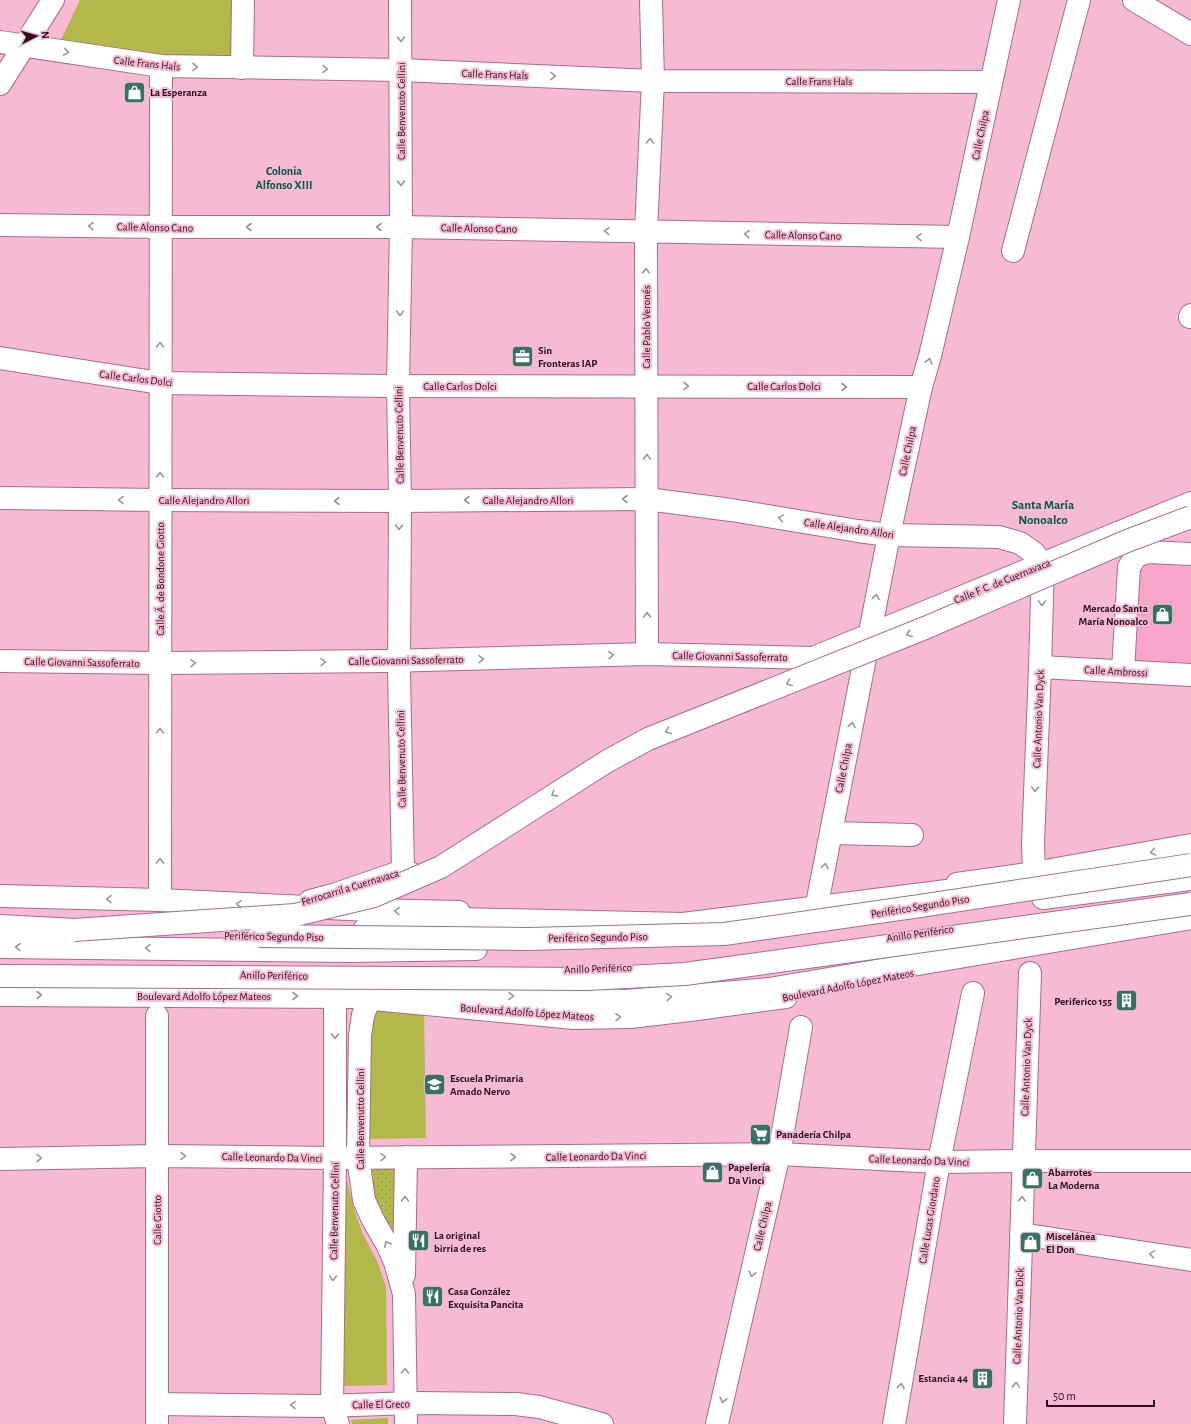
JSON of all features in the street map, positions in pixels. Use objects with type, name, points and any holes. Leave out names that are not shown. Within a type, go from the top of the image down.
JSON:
[{"type":"main road","points":[[0,84],[53,0]]},
{"type":"main road","points":[[242,68],[243,0]]},
{"type":"main road","name":"Calle Benvenuto Cellini","points":[[400,0],[401,227],[398,386],[400,501],[399,661],[407,872]]},
{"type":"main road","name":"Calle Pablo Veronés","points":[[647,654],[646,232],[652,81],[651,0]]},
{"type":"main road","name":"Calle Chilpa","points":[[817,904],[889,535],[922,387],[958,238],[1009,0]]},
{"type":"main road","points":[[1013,250],[1078,0]]},
{"type":"main road","points":[[1134,0],[1191,34]]},
{"type":"main road","name":"Calle Frans Hals","points":[[0,42],[161,66],[401,70],[652,81],[992,82]]},
{"type":"main road","name":"Calle Á. de Bondone Giotto","points":[[160,900],[161,66]]},
{"type":"main road","name":"Calle Alonso Cano","points":[[0,225],[160,227],[401,227],[958,238]]},
{"type":"main road","name":"Calle Carlos Dolci","points":[[0,358],[160,383],[398,386],[922,387]]},
{"type":"main road","name":"Calle Alejandro Allori","points":[[0,498],[400,501],[646,499],[731,510],[889,535],[999,537],[1020,543],[1034,553],[1043,564]]},
{"type":"main road","name":"Calle F. C. de Cuernavaca","points":[[813,658],[1191,503]]},
{"type":"main road","points":[[74,930],[295,915],[374,896],[441,866],[606,762],[648,739],[925,628],[1127,541],[1191,517]]},
{"type":"main road","points":[[1123,671],[1129,567],[1136,556],[1148,552],[1191,554]]},
{"type":"main road","name":"Calle Antonio Van Dyck","points":[[1034,873],[1033,844],[1043,564]]},
{"type":"main road","name":"Calle Giovanni Sassoferrato","points":[[0,661],[160,664],[399,661],[647,654],[813,658]]},
{"type":"main road","name":"Calle Ambrossi","points":[[1040,667],[1191,675]]},
{"type":"main road","points":[[831,833],[912,835]]},
{"type":"main road","points":[[0,896],[160,900],[399,911],[680,913],[817,904],[1034,873],[1190,863]]},
{"type":"main road","points":[[259,936],[371,929],[458,919],[683,924],[1121,869],[1190,863]]},
{"type":"main road","name":"Periférico Segundo Piso","points":[[0,926],[177,935],[528,939],[724,934],[920,906],[1190,863]]},
{"type":"main road","name":"Anillo Periférico","points":[[0,947],[351,951],[683,944],[1190,863]]},
{"type":"main road","name":"Anillo Periférico","points":[[0,969],[340,976],[688,966],[1190,863]]},
{"type":"main road","name":"Ferrocarril a Cuernavaca","points":[[287,906],[336,894],[407,872]]},
{"type":"main road","points":[[0,976],[587,979],[685,974],[1191,904]]},
{"type":"main road","points":[[340,976],[398,989],[429,993],[625,1001],[769,989],[1191,918]]},
{"type":"main road","name":"Boulevard Adolfo López Mateos","points":[[0,995],[352,997],[574,1018],[630,1017],[787,997],[980,960],[1191,926]]},
{"type":"main road","name":"Calle Antonio Van Dyck","points":[[1023,1161],[1030,973]]},
{"type":"main road","points":[[352,997],[429,993]]},
{"type":"main road","name":"Calle Lucas Giordano","points":[[894,1424],[939,1162],[973,994]]},
{"type":"main road","name":"Calle Benvenuto Cellini","points":[[335,1415],[335,1158],[352,997]]},
{"type":"main road","name":"Calle Benvenutto Cellini","points":[[352,997],[363,1015],[360,1035],[358,1157],[364,1200],[395,1262],[404,1294],[406,1414]]},
{"type":"main road","name":"Calle Giotto","points":[[157,1016],[157,1414]]},
{"type":"main road","name":"Calle Chilpa","points":[[717,1424],[779,1154],[801,1027]]},
{"type":"main road","name":"Calle Leonardo Da Vinci","points":[[0,1159],[157,1156],[335,1158],[779,1154],[939,1162],[1191,1161]]},
{"type":"main road","points":[[404,1294],[406,1157]]},
{"type":"main road","name":"Calle Antonio Van Dick","points":[[1015,1424],[1023,1161]]},
{"type":"main road","points":[[1021,1234],[1191,1260]]},
{"type":"main road","name":"Calle El Greco","points":[[157,1414],[406,1414],[516,1404],[539,1407],[602,1424]]},
{"type":"shaded area","name":"Mercado Santa María Nonoalco","points":[[1141,562],[1191,567],[1191,663],[1130,660]]},
{"type":"green space","points":[[80,0],[232,0],[231,57],[152,59],[57,48]]},
{"type":"green space","points":[[375,1008],[424,1009],[426,1138],[367,1139],[367,1034]]},
{"type":"green space","points":[[397,1167],[395,1255],[377,1214],[368,1168]]},
{"type":"green space","points":[[346,1178],[362,1232],[378,1263],[386,1287],[387,1385],[344,1386]]},
{"type":"green space","points":[[388,1418],[388,1424],[352,1424],[351,1420]]},
{"type":"place","name":"La Esperanza","points":[[134,92]]},
{"type":"place","name":"Sin Fronteras IAP","points":[[523,356]]},
{"type":"place","name":"Mercado Santa María Nonoalco","points":[[1163,614]]},
{"type":"place","name":"Periferico 155","points":[[1127,1001]]},
{"type":"place","name":"Escuela Primaria Amado Nervo","points":[[434,1084]]},
{"type":"place","name":"Panadería Chilpa","points":[[760,1134]]},
{"type":"place","name":"Papelería Da Vinci","points":[[712,1173]]},
{"type":"place","name":"Abarrotes La Moderna","points":[[1033,1178]]},
{"type":"place","name":"La original birria de res","points":[[418,1241]]},
{"type":"place","name":"Miscelánea El Don","points":[[1030,1242]]},
{"type":"place","name":"Casa González Exquisita Pancita","points":[[433,1297]]},
{"type":"place","name":"Estancia 44","points":[[983,1378]]},
{"type":"district","name":"Colonia Alfonso XIII","points":[[284,178]]},
{"type":"district","name":"Santa María Nonoalco","points":[[1043,512]]}]
